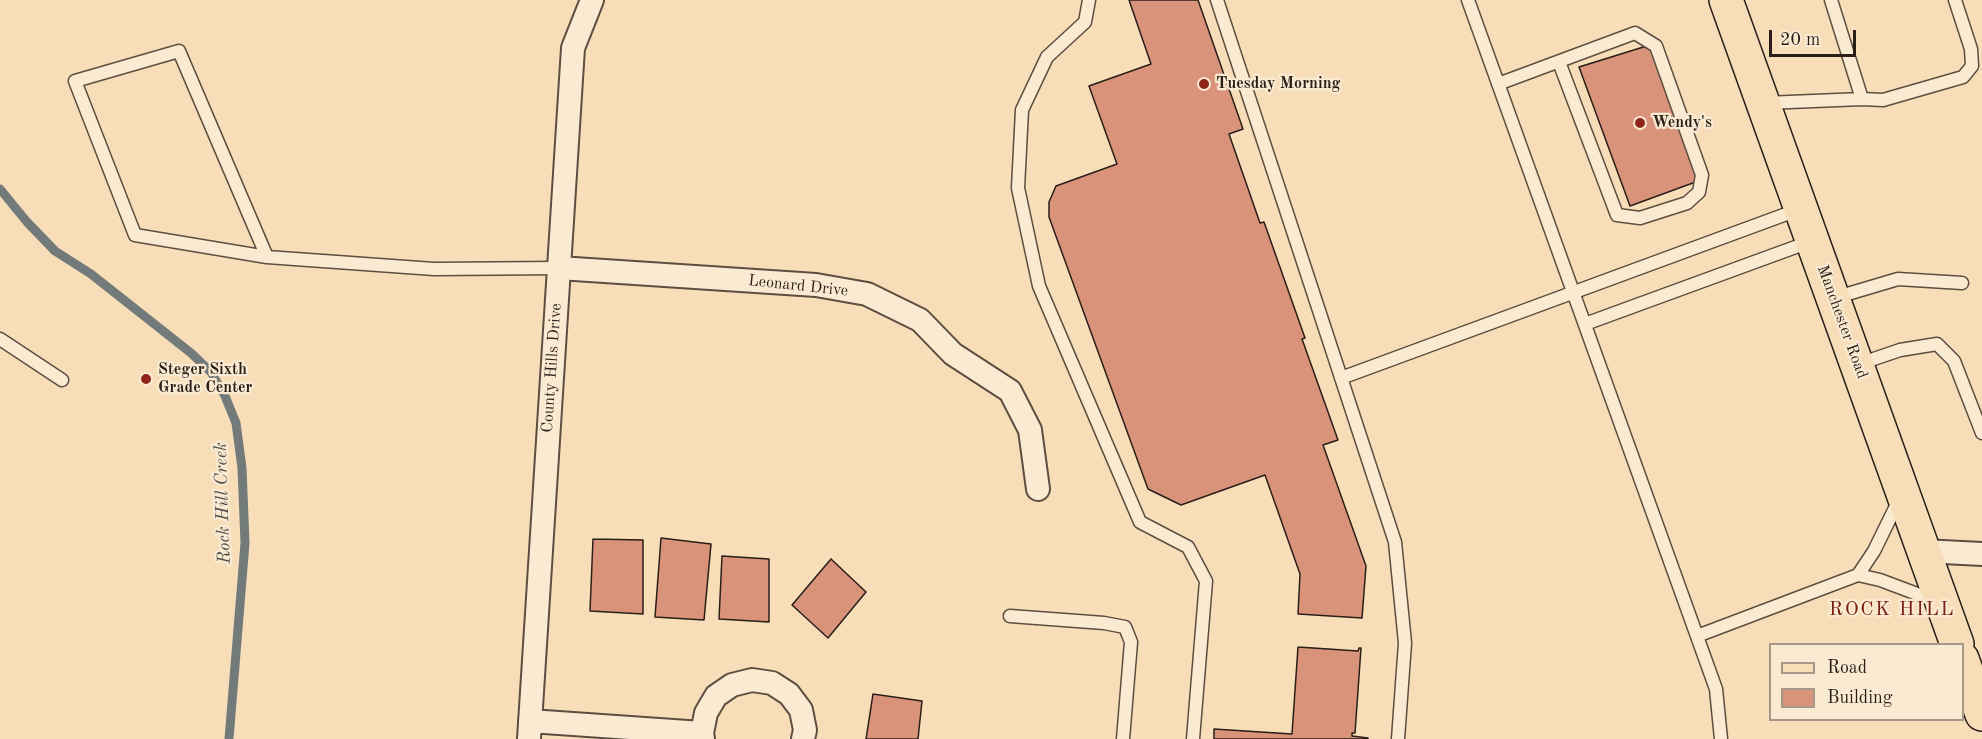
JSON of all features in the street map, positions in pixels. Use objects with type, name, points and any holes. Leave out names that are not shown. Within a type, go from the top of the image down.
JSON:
[{"type":"main road","name":"Manchester Road","points":[[1726,0],[1956,643]]},
{"type":"main road","points":[[1964,664],[1982,714]]},
{"type":"street","name":"County Hills Drive","points":[[529,730],[573,48],[592,0]]},
{"type":"street","name":"Leonard Drive","points":[[559,268],[816,285],[867,294],[920,320],[953,354],[1010,391],[1030,430],[1038,489]]},
{"type":"street","points":[[1923,551],[1982,554]]},
{"type":"street","points":[[529,730],[703,736],[706,713],[716,696],[732,685],[752,680],[772,683],[789,694],[801,711],[805,730],[804,739]]},
{"type":"lane","points":[[1089,0],[1085,21],[1047,57],[1022,110],[1018,188],[1039,286],[1140,522],[1188,547],[1206,581],[1194,739]]},
{"type":"lane","points":[[1217,0],[1395,542],[1405,643],[1398,739]]},
{"type":"lane","points":[[1468,0],[1716,689],[1721,739]]},
{"type":"lane","points":[[1831,0],[1862,99]]},
{"type":"lane","points":[[1764,103],[1883,100],[1963,77],[1972,66],[1971,49],[1955,0]]},
{"type":"lane","points":[[1498,84],[1635,33],[1656,46],[1702,175],[1699,192],[1688,203],[1640,218],[1617,215],[1559,62]]},
{"type":"lane","points":[[267,257],[178,51],[75,81],[135,235],[267,257],[434,269],[559,268]]},
{"type":"lane","points":[[1341,378],[1801,208]]},
{"type":"lane","points":[[1585,324],[1813,241]]},
{"type":"lane","points":[[1833,298],[1898,279],[1962,283]]},
{"type":"lane","points":[[0,339],[62,380]]},
{"type":"lane","points":[[1857,365],[1900,350],[1937,344],[1954,361],[1982,433]]},
{"type":"lane","points":[[1858,575],[1874,550],[1903,492]]},
{"type":"lane","points":[[1697,636],[1858,575],[1880,580],[1943,604]]},
{"type":"lane","points":[[1010,616],[1104,623],[1125,627],[1131,642],[1124,739]]},
{"type":"building","points":[[1129,0],[1198,0],[1243,129],[1229,134],[1260,223],[1264,222],[1338,440],[1323,445],[1366,566],[1362,618],[1298,614],[1300,574],[1265,475],[1181,505],[1148,489],[1049,217],[1049,202],[1056,186],[1117,164],[1089,86],[1151,64]]},
{"type":"building","name":"Wendy's","points":[[1653,44],[1701,180],[1630,206],[1579,67]]},
{"type":"building","points":[[661,538],[711,544],[704,620],[655,617]]},
{"type":"building","points":[[593,539],[643,540],[643,614],[590,611]]},
{"type":"building","points":[[722,556],[769,559],[769,622],[719,619]]},
{"type":"building","points":[[831,559],[866,592],[828,638],[792,605]]},
{"type":"building","points":[[1298,647],[1358,651],[1361,648],[1355,733],[1352,733],[1352,736],[1368,739],[1214,739],[1214,729],[1292,734]]},
{"type":"building","points":[[873,694],[922,701],[918,739],[866,739]]},
{"type":"waterway","name":"Rock Hill Creek","points":[[0,189],[55,251],[91,274],[191,353],[211,372],[225,396],[236,423],[242,468],[245,543],[229,739]]},
{"type":"place","name":"Tuesday Morning","points":[[1204,84]]},
{"type":"place","name":"Wendy's","points":[[1640,123]]},
{"type":"place","name":"Steger Sixth Grade Center","points":[[146,379]]},
{"type":"district","name":"ROCK HILL","points":[[1892,610]]}]
